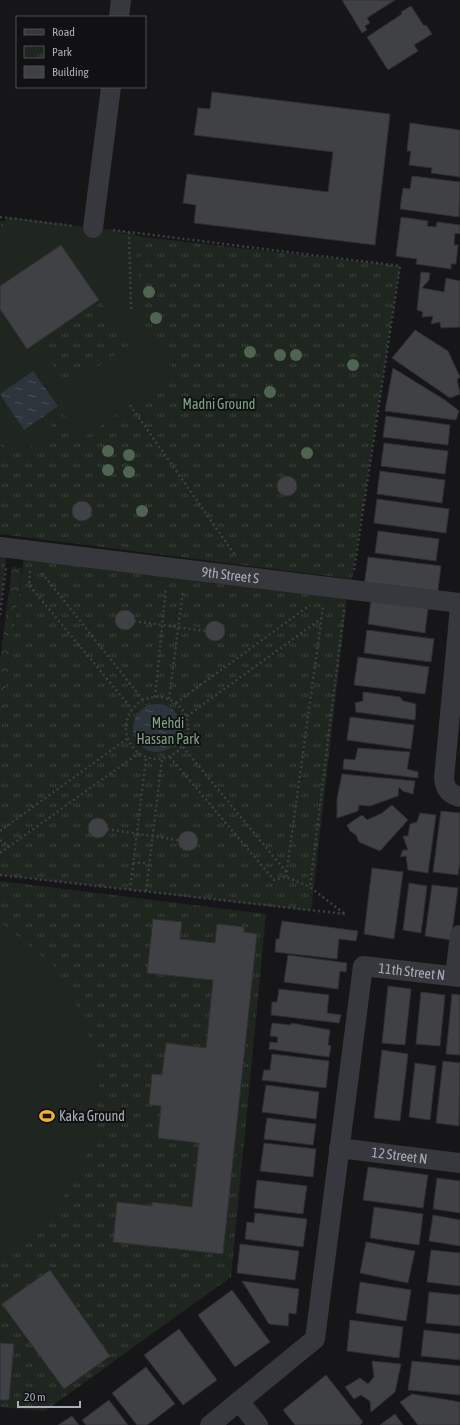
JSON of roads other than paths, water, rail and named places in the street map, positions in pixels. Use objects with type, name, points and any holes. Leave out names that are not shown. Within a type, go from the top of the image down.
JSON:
[{"type":"street","points":[[119,16],[121,0]]},
{"type":"street","points":[[93,228],[111,88]]},
{"type":"street","name":"9th Street S","points":[[0,547],[460,603]]},
{"type":"street","points":[[453,792],[444,778],[460,607]]},
{"type":"street","points":[[458,977],[460,935]]},
{"type":"street","name":"11th Street N","points":[[339,1148],[363,966],[458,977]]},
{"type":"street","points":[[210,1425],[315,1339],[339,1148]]},
{"type":"street","name":"12 Street N","points":[[339,1148],[460,1163]]},
{"type":"street","points":[[240,1401],[258,1425]]},
{"type":"water","points":[[33,371],[58,406],[24,430],[0,394]]},
{"type":"water","points":[[152,704],[162,704],[174,711],[181,723],[181,733],[174,745],[162,752],[152,752],[144,748],[137,741],[133,733],[133,723],[137,715],[144,708]]},
{"type":"place","name":"Kaka Ground","points":[[47,1116]]},
{"type":"park label","name":"Madni Ground","points":[[219,404]]},
{"type":"park label","name":"Mehdi Hassan Park","points":[[168,732]]}]
